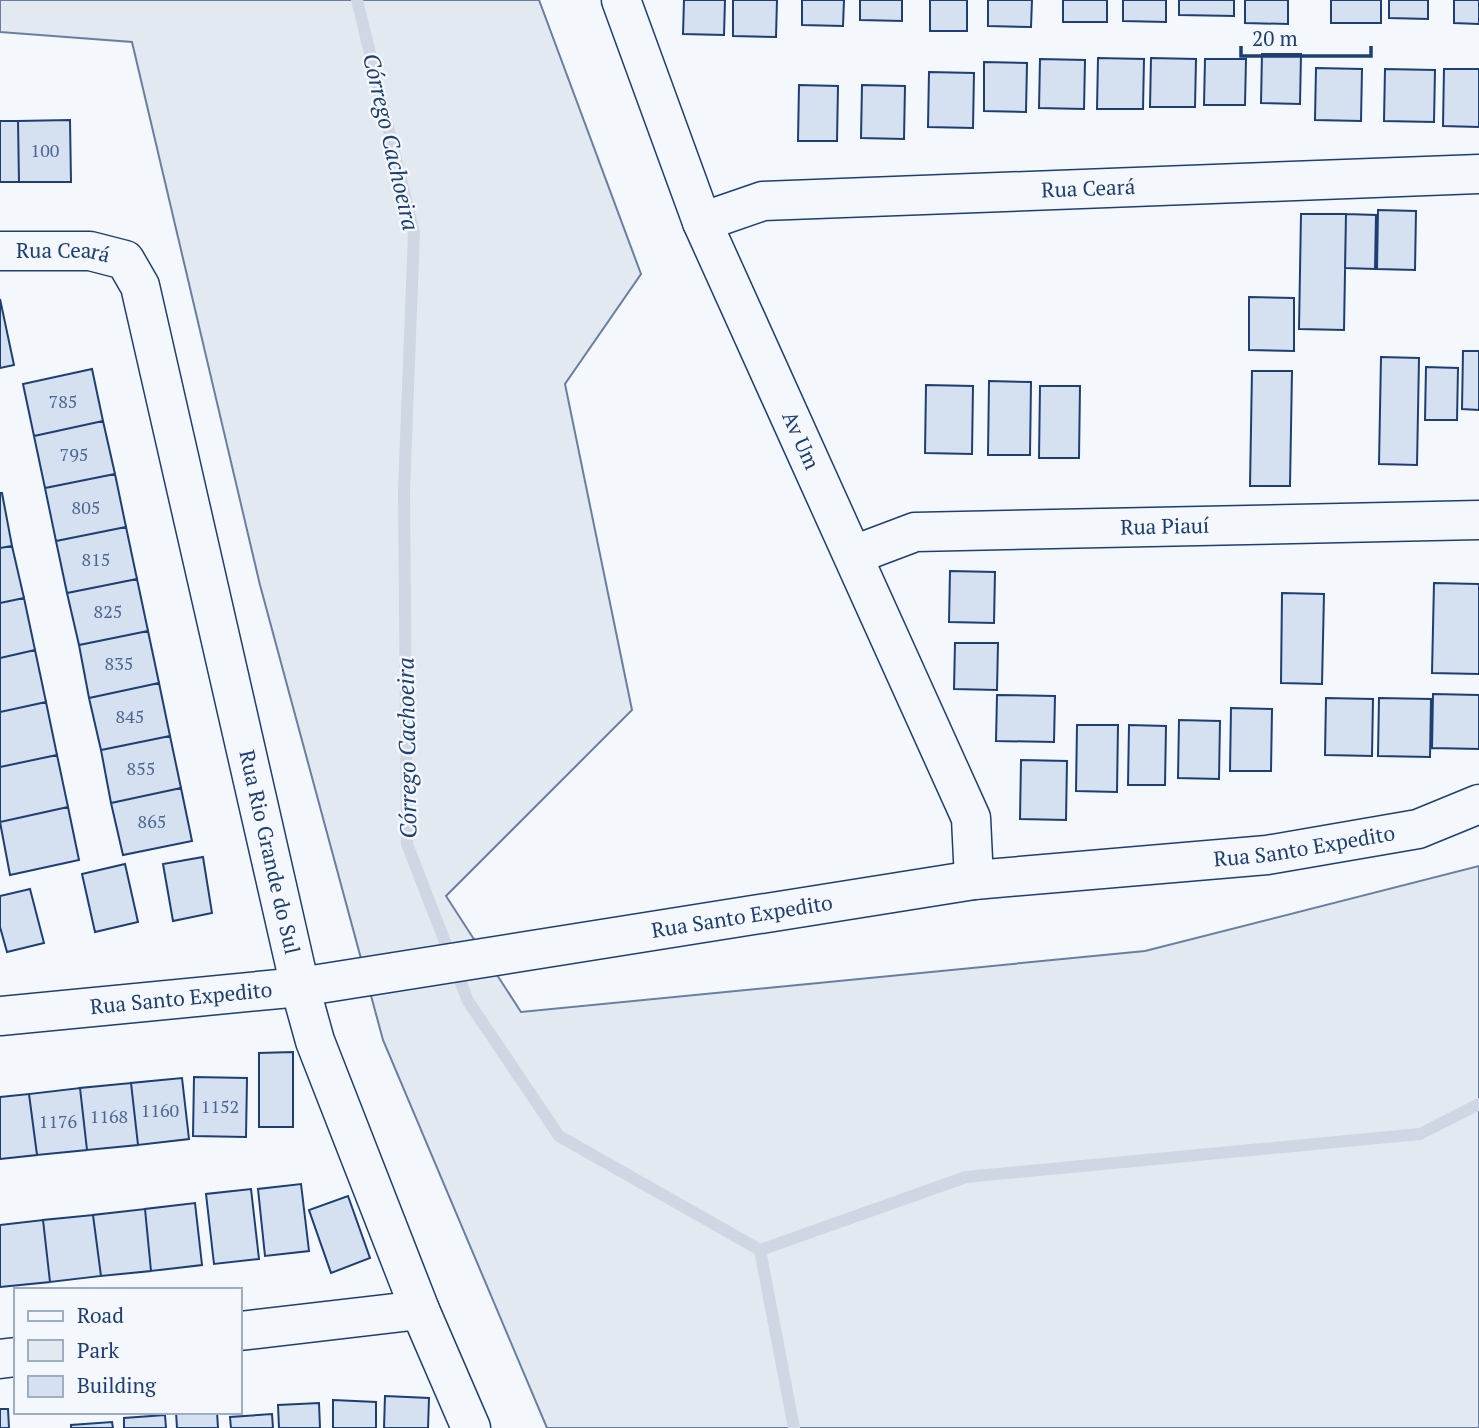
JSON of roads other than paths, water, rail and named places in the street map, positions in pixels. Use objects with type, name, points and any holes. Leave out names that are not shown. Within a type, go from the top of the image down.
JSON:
[{"type":"street","name":"Av Um","points":[[621,0],[702,222],[971,818],[974,880]]},
{"type":"street","name":"Rua Ceará","points":[[702,222],[763,201],[1479,174]]},
{"type":"street","name":"Rua Ceará","points":[[0,251],[90,251],[125,260]]},
{"type":"street","name":"Rua Rio Grande do Sul","points":[[125,260],[140,286],[300,987],[315,1041],[419,1310],[471,1428]]},
{"type":"street","name":"Rua Piauí","points":[[854,555],[915,532],[1479,520]]},
{"type":"street","name":"Rua Santo Expedito","points":[[0,1016],[300,987],[974,880],[1267,855],[1418,829],[1479,803]]},
{"type":"street","points":[[242,1331],[419,1310]]},
{"type":"waterway","name":"Córrego Cachoeira","points":[[357,0],[414,233],[404,490],[407,844],[468,1001],[559,1136],[760,1250],[794,1428]]},
{"type":"waterway","points":[[760,1250],[966,1177],[1420,1134],[1479,1104]]}]
